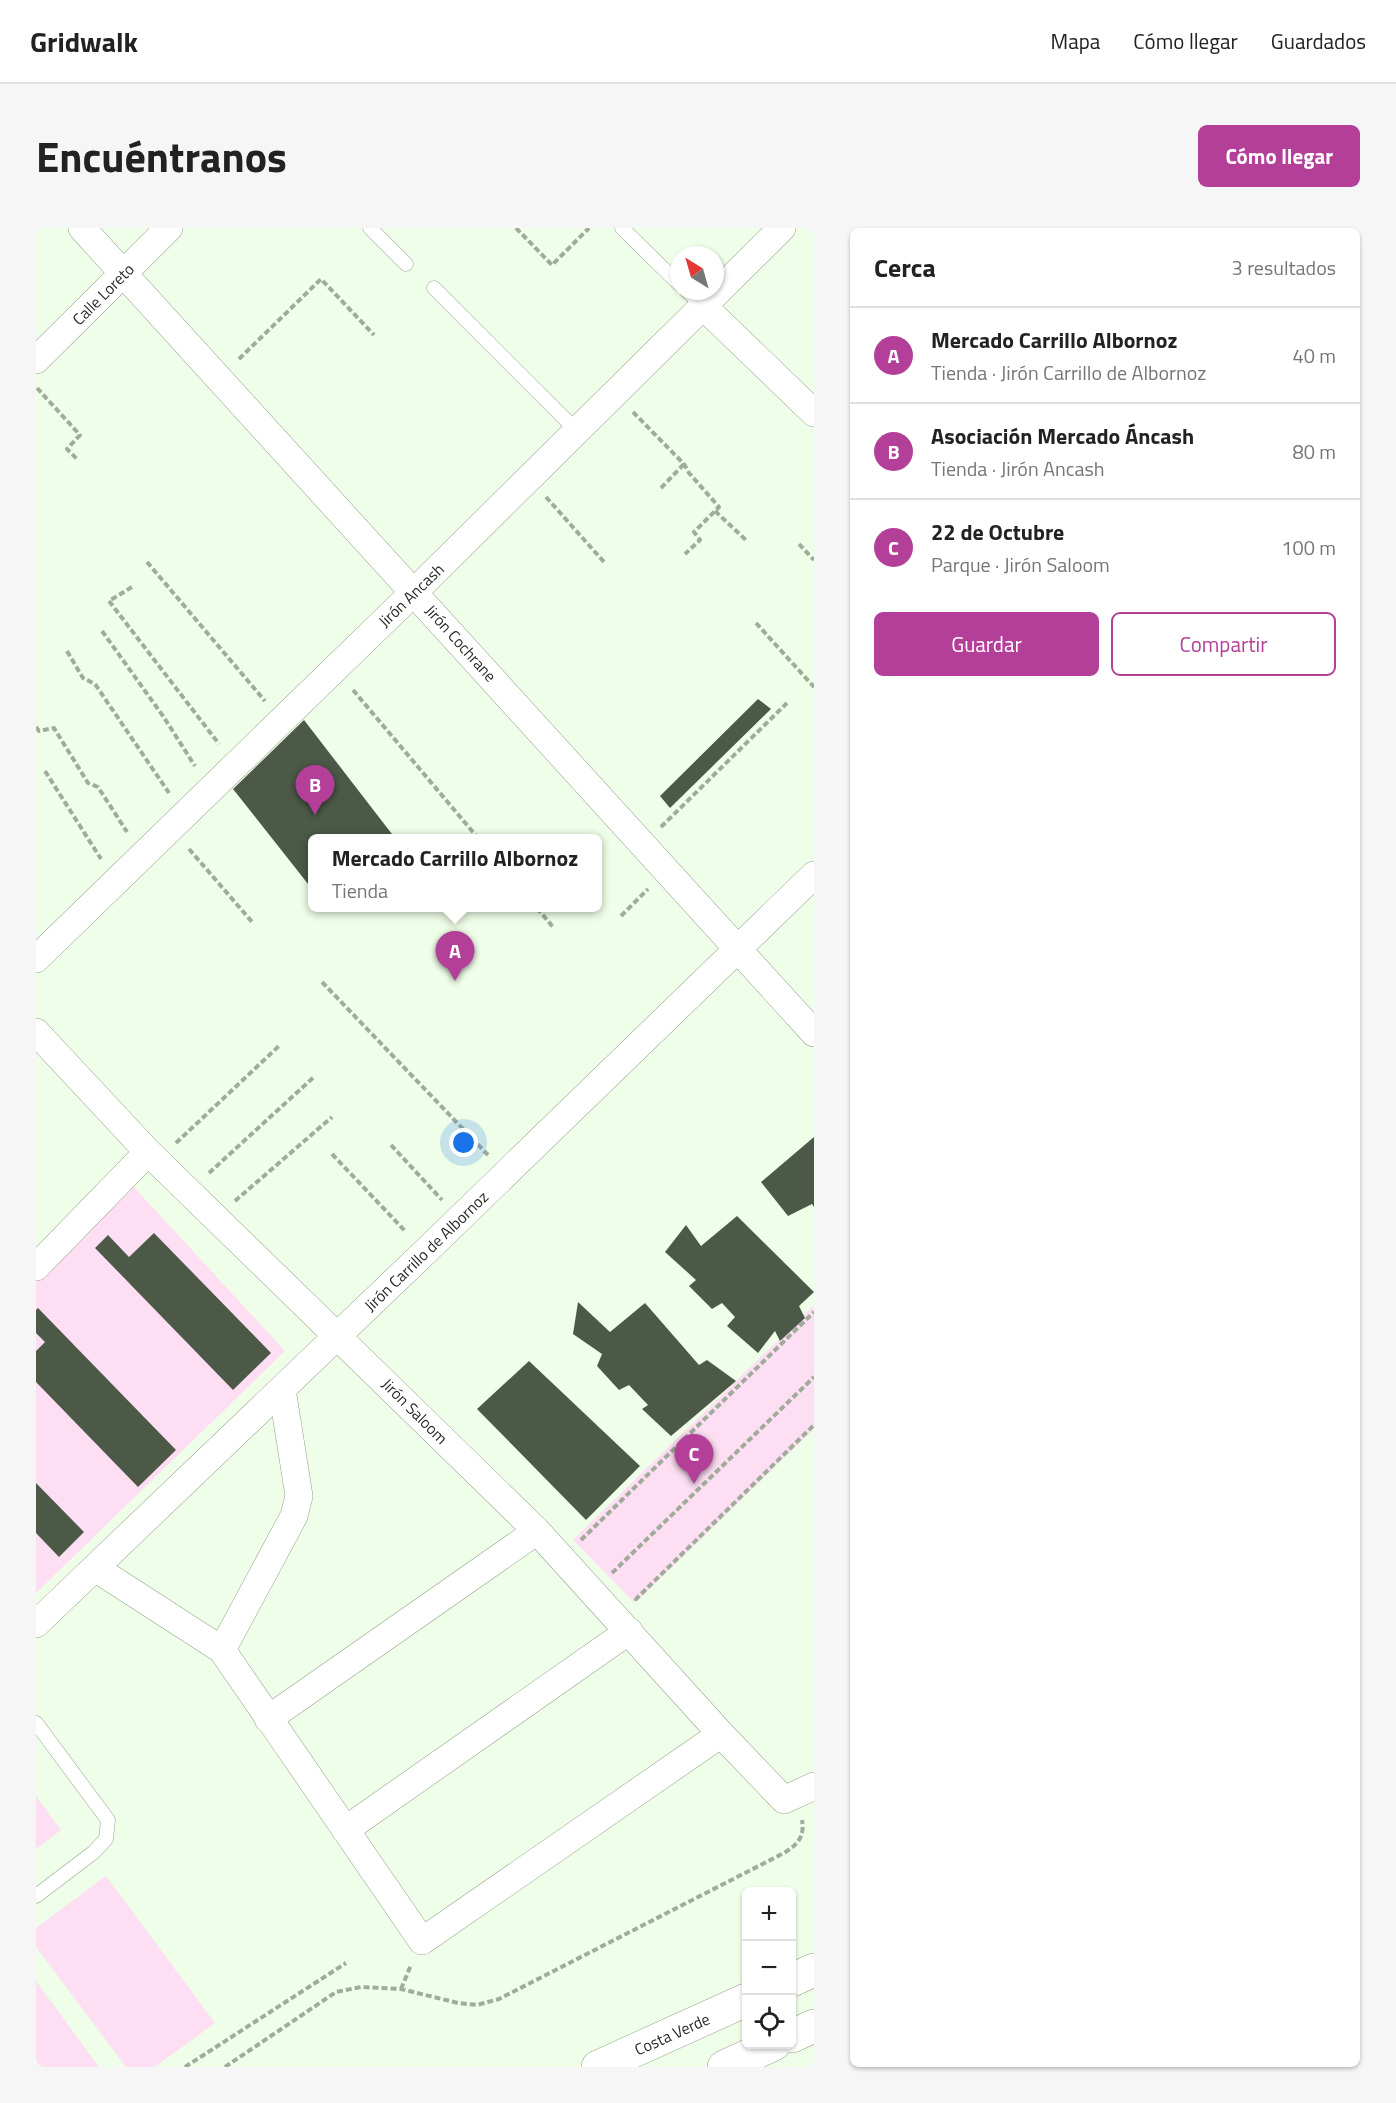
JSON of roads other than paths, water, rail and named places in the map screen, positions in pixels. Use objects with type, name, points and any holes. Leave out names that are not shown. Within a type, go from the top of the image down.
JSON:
[{"type":"highway","points":[[796,1978],[814,1970]]},
{"type":"highway","name":"Costa Verde","points":[[598,2067],[742,2002]]},
{"type":"highway","points":[[796,2034],[814,2026]]},
{"type":"highway","points":[[724,2067],[763,2049]]},
{"type":"street","name":"Jirón Cochrane","points":[[82,228],[814,1033]]},
{"type":"street","name":"Calle Loreto","points":[[36,360],[170,228]]},
{"type":"street","name":"Jirón Ancash","points":[[724,275],[782,228]]},
{"type":"street","name":"Jirón Ancash","points":[[36,959],[614,395],[694,300]]},
{"type":"street","points":[[696,300],[811,404]]},
{"type":"street","name":"Jirón Carrillo de Albornoz","points":[[36,1624],[425,1252],[814,875]]},
{"type":"street","name":"Jirón Saloom","points":[[36,1032],[152,1156],[537,1531],[721,1734],[793,1808],[814,1786]]},
{"type":"street","points":[[36,1267],[152,1156]]},
{"type":"street","points":[[222,1650],[294,1516],[299,1496],[282,1389]]},
{"type":"street","points":[[268,1719],[537,1531]]},
{"type":"street","points":[[95,1568],[222,1650],[422,1941],[721,1734]]},
{"type":"street","points":[[345,1830],[629,1631]]},
{"type":"lane","points":[[370,228],[406,264]]},
{"type":"lane","points":[[622,228],[670,275]]},
{"type":"lane","points":[[434,288],[577,431]]},
{"type":"lane","points":[[36,1723],[108,1820],[106,1839],[94,1852],[36,1896]]},
{"type":"place","name":"Asociación Mercado Áncash","points":[[315,815]]},
{"type":"place","name":"Mercado Carrillo Albornoz","points":[[455,981]]},
{"type":"place","name":"22 de Octubre","points":[[694,1484]]}]
